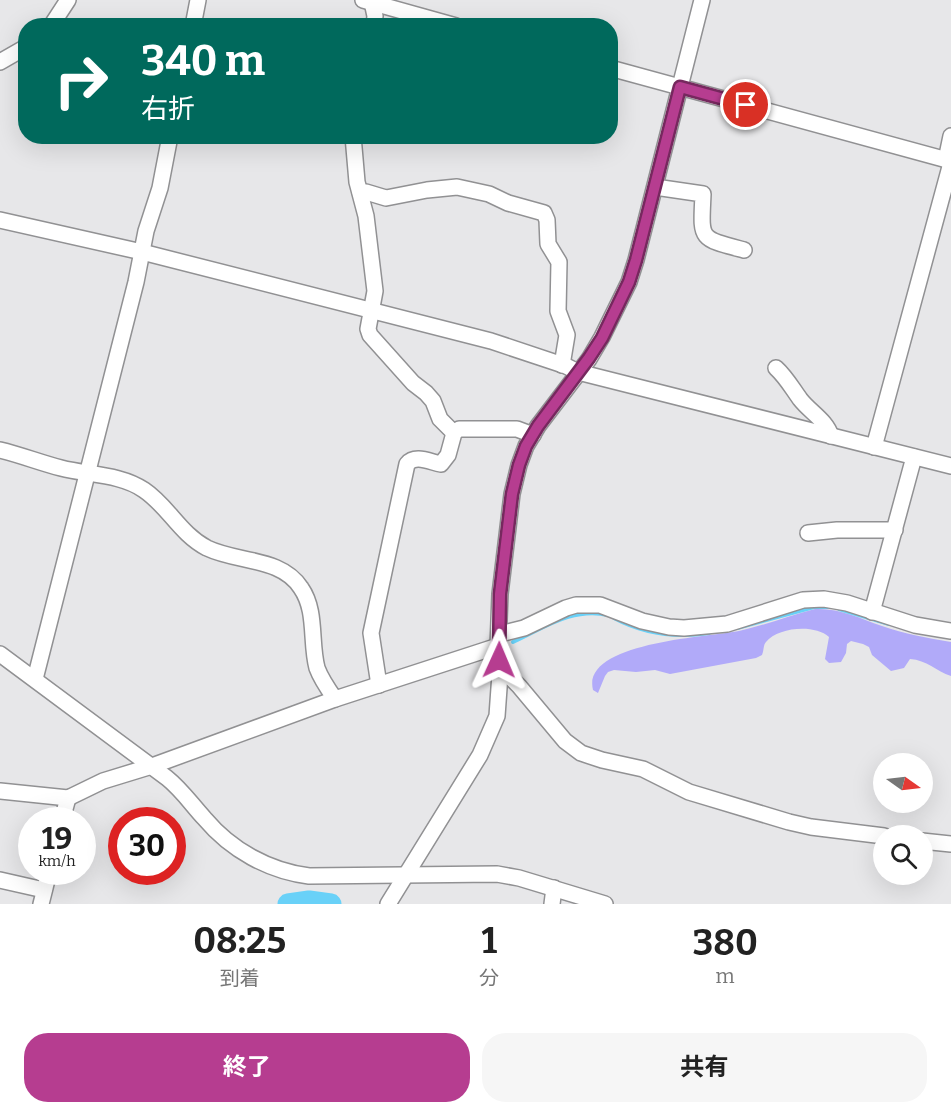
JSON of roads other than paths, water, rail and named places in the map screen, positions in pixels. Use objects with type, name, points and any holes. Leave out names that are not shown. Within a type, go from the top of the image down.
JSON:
[{"type":"street","points":[[56,18],[68,0]]},
{"type":"street","points":[[195,18],[198,0]]},
{"type":"street","points":[[388,904],[493,730],[497,716],[500,674],[500,594],[512,494],[519,465],[533,435],[602,338],[629,282],[702,0]]},
{"type":"street","points":[[368,1],[375,18]]},
{"type":"street","points":[[368,1],[428,18]]},
{"type":"street","points":[[0,62],[18,52]]},
{"type":"street","points":[[618,70],[949,161]]},
{"type":"street","points":[[874,447],[949,161],[951,136]]},
{"type":"street","points":[[35,679],[136,282],[146,231],[160,188],[168,144]]},
{"type":"street","points":[[353,144],[357,182],[366,216],[375,291],[368,329],[372,340],[433,401],[440,419],[454,433]]},
{"type":"street","points":[[360,192],[386,198],[457,187],[489,194],[508,203],[544,213],[547,220],[548,244],[558,259],[558,311],[567,334],[562,365]]},
{"type":"street","points":[[655,187],[703,194],[702,229],[704,234],[717,243],[744,250]]},
{"type":"street","points":[[0,220],[142,252],[491,341],[578,372],[951,466]]},
{"type":"street","points":[[776,368],[783,374],[801,401],[828,427],[831,436]]},
{"type":"street","points":[[379,686],[371,633],[405,469],[410,460],[415,458],[441,464],[445,461],[454,433],[459,429],[517,429],[533,435]]},
{"type":"street","points":[[0,450],[135,484],[156,500],[187,535],[208,548],[269,566],[292,576],[310,606],[317,667],[335,699]]},
{"type":"street","points":[[872,612],[914,457]]},
{"type":"street","points":[[808,533],[837,530],[895,530]]},
{"type":"street","points":[[0,791],[68,798],[103,781],[152,766],[335,699],[379,686],[499,640],[566,608],[586,604],[614,609],[642,621],[677,628],[727,624],[803,600],[835,600],[915,625],[951,631]]},
{"type":"street","points":[[0,654],[152,766],[181,790],[214,829],[244,852],[272,868],[291,874],[309,876],[508,875],[605,904]]},
{"type":"street","points":[[500,674],[512,678],[565,741],[581,753],[643,769],[689,792],[789,822],[873,835]]},
{"type":"street","points":[[66,807],[68,798]]},
{"type":"street","points":[[933,842],[951,844]]},
{"type":"street","points":[[0,880],[42,897]]},
{"type":"street","points":[[552,904],[554,888]]},
{"type":"waterway","points":[[737,628],[814,607],[828,607]]},
{"type":"waterway","points":[[839,609],[889,624]]},
{"type":"waterway","points":[[513,642],[570,616],[595,613],[608,615]]},
{"type":"waterway","points":[[614,618],[637,628],[672,635],[709,633]]},
{"type":"waterway","points":[[288,904],[309,901],[331,904]]}]
